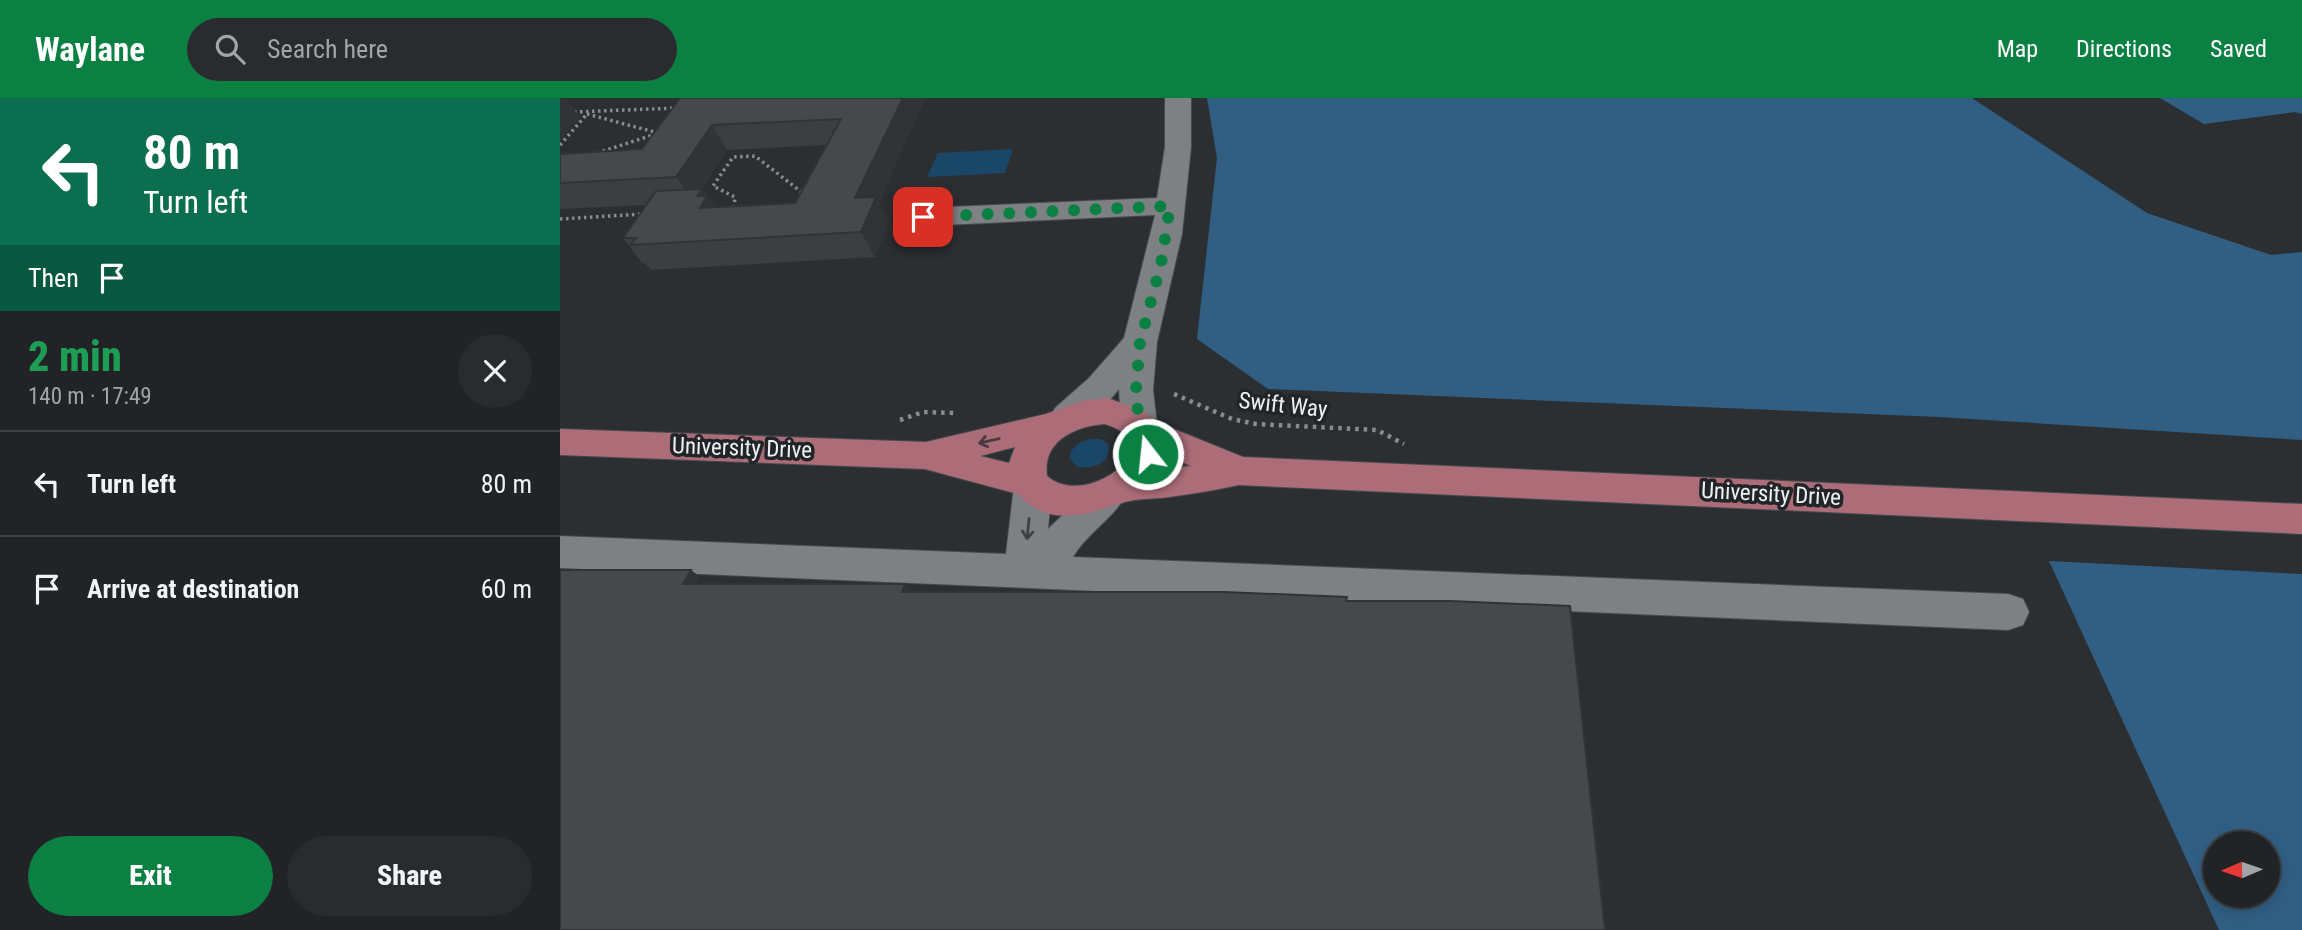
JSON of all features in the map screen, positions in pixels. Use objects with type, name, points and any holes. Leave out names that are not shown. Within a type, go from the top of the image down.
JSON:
[{"type":"main road","name":"University Drive","points":[[925,456],[1108,411],[1126,416],[1142,428],[1239,471]]},
{"type":"main road","points":[[1032,484],[1026,469],[1029,453],[1038,438],[1061,421]]},
{"type":"main road","points":[[1115,491],[1143,466],[1149,442],[1142,428]]},
{"type":"main road","name":"University Drive","points":[[560,442],[925,456],[1032,484],[1043,494],[1056,500],[1072,502],[1115,491],[1239,471],[2302,519]]},
{"type":"street","points":[[1142,428],[1136,390],[1140,342],[1165,244],[1178,147],[1178,98]]},
{"type":"street","points":[[923,217],[1170,206]]},
{"type":"street","points":[[1061,421],[1101,387],[1140,342]]},
{"type":"street","points":[[1030,573],[1026,555],[1032,484]]},
{"type":"street","points":[[1030,573],[1052,556],[1067,532],[1115,491]]},
{"type":"street","points":[[560,552],[2008,612]]},
{"type":"path","points":[[570,112],[686,108]]},
{"type":"path","points":[[560,145],[588,113]]},
{"type":"path","points":[[588,113],[658,133],[597,153]]},
{"type":"path","points":[[744,156],[750,146]]},
{"type":"path","points":[[734,208],[735,197],[713,186],[733,157],[755,156],[805,195]]},
{"type":"path","points":[[560,219],[654,213]]},
{"type":"path","name":"Swift Way","points":[[1168,393],[1231,419],[1256,424],[1377,429]]},
{"type":"shaded area","points":[[1207,98],[1972,98],[2147,213],[2271,255],[2302,252],[2302,440],[1939,417],[1268,389],[1197,339],[1217,158]]},
{"type":"shaded area","points":[[2160,98],[2302,98],[2302,114],[2295,112],[2204,124]]},
{"type":"shaded area","points":[[1013,149],[1005,173],[927,177],[938,153]]},
{"type":"shaded area","points":[[1101,439],[1108,444],[1108,456],[1095,466],[1077,467],[1069,457],[1072,450],[1079,443]]},
{"type":"shaded area","points":[[2049,561],[2302,574],[2302,930],[2219,930],[2209,908],[2280,908],[2280,831],[2203,831],[2203,895]]},
{"type":"building","points":[[680,98],[903,98],[855,198],[876,197],[861,232],[631,245],[636,238],[623,238],[656,191],[702,189],[697,196],[707,196],[700,208],[795,203],[841,119],[712,125],[676,177],[560,183],[560,154],[642,149]]},
{"type":"building","points":[[560,570],[691,570],[683,584],[905,584],[902,592],[1224,592],[1347,597],[1346,601],[1450,601],[1570,606],[1605,930],[560,930]]},
{"type":"route","points":[[923,217],[1170,206],[1161,264],[1140,342],[1136,390],[1139,424],[1149,442],[1148,454]]}]
